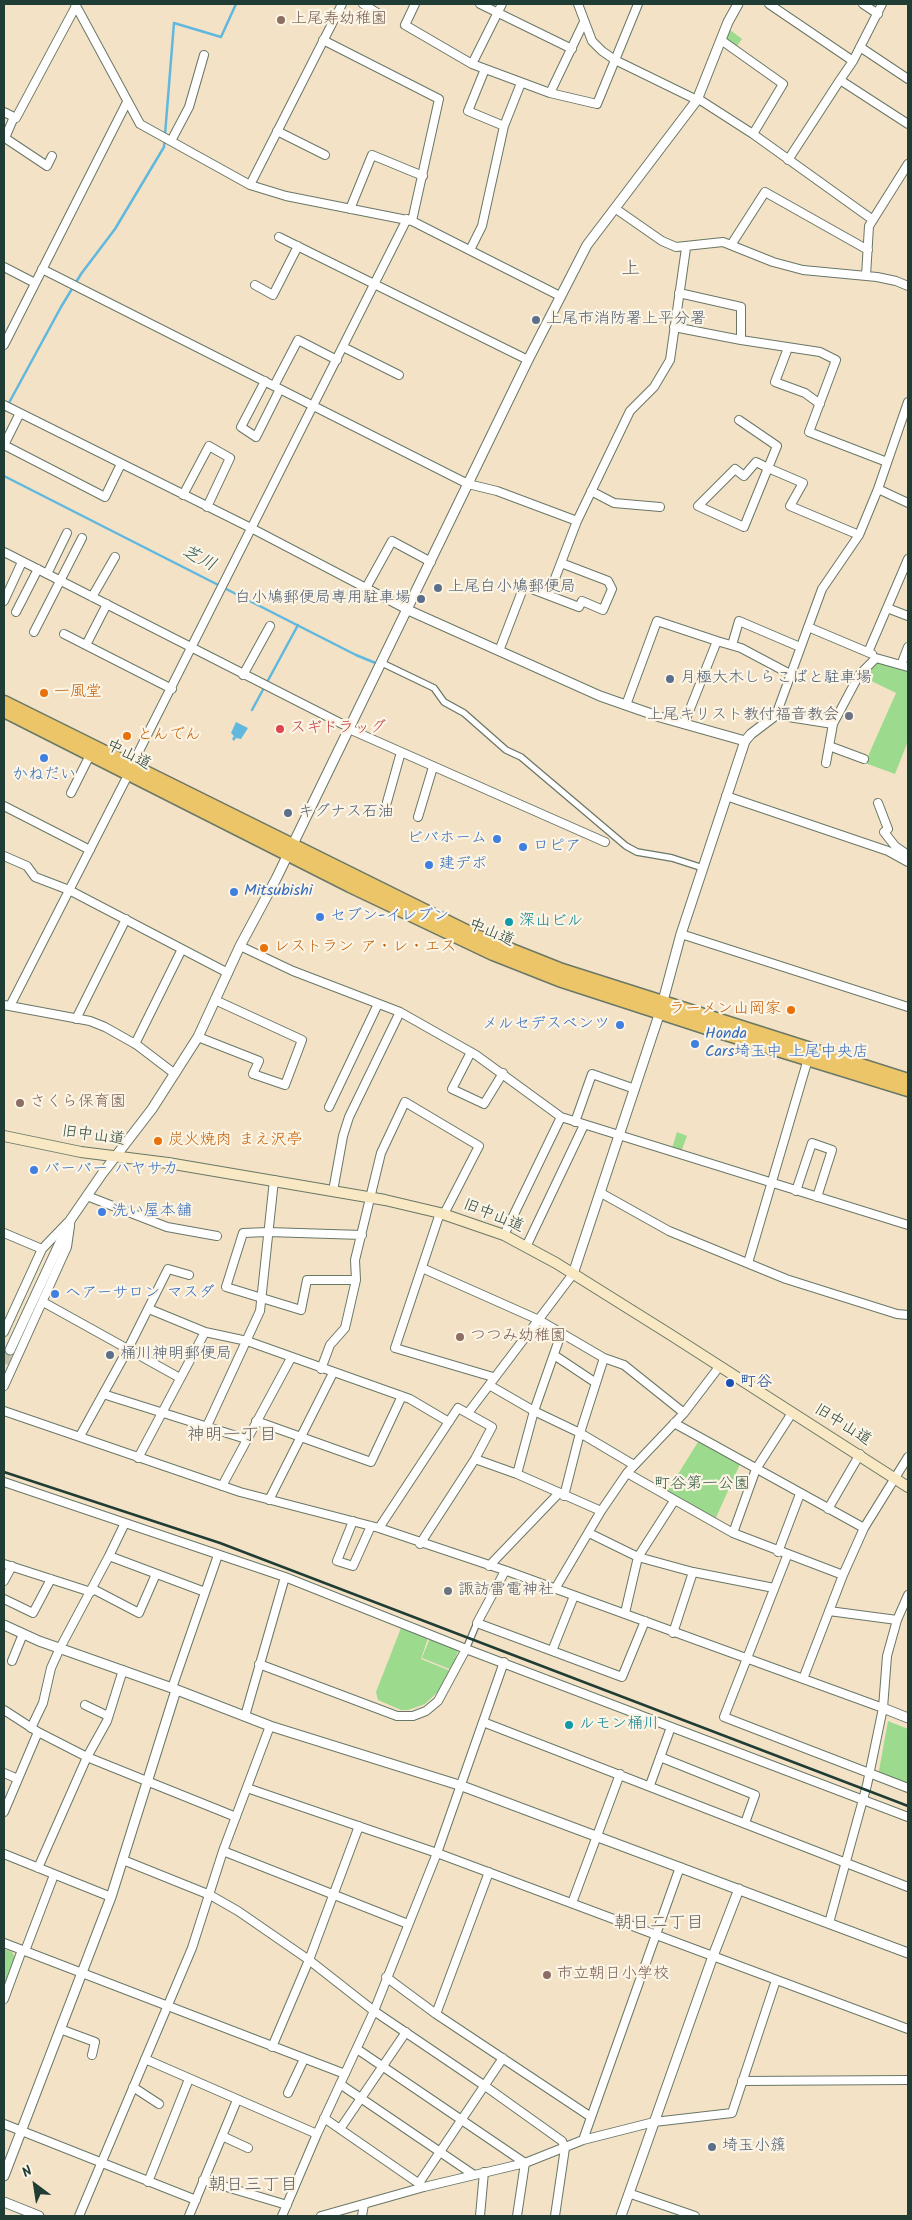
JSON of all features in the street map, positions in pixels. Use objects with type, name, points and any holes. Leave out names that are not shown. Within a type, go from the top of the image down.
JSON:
[{"type":"highway","name":"中山道","points":[[4,702],[130,770],[290,849],[377,899],[493,954],[559,980],[661,1007],[908,1080]]},
{"type":"highway","name":"中山道","points":[[4,711],[90,755],[130,770]]},
{"type":"highway","name":"中山道","points":[[661,1007],[808,1059],[908,1090]]},
{"type":"main road","name":"旧中山道","points":[[4,1136],[114,1157],[148,1159],[372,1198],[442,1214],[504,1235],[573,1274],[860,1454],[908,1487]]},
{"type":"street","points":[[250,185],[342,4]]},
{"type":"street","points":[[363,4],[382,16]]},
{"type":"street","points":[[415,4],[405,25],[472,64],[550,93],[597,104],[638,4]]},
{"type":"street","points":[[480,4],[572,48]]},
{"type":"street","points":[[472,64],[502,4]]},
{"type":"street","points":[[578,4],[592,41],[615,60],[697,99],[753,134],[873,220]]},
{"type":"street","points":[[4,1332],[42,1249],[71,1219],[114,1157],[152,1109],[198,1037],[240,946],[382,663],[560,296],[587,245],[697,99],[720,40],[738,4]]},
{"type":"street","points":[[769,4],[853,61]]},
{"type":"street","points":[[863,4],[878,14]]},
{"type":"street","points":[[788,160],[853,61],[882,4]]},
{"type":"street","points":[[76,5],[140,124],[250,185],[286,196],[409,220],[560,296]]},
{"type":"street","points":[[52,156],[47,166],[6,138],[14,117],[16,118],[76,5]]},
{"type":"street","points":[[550,93],[584,22]]},
{"type":"street","points":[[175,1074],[135,1044],[105,1027],[76,1018],[7,1006],[70,890],[374,285],[409,220],[423,176],[439,99],[323,40]]},
{"type":"street","points":[[720,40],[783,84],[753,134]]},
{"type":"street","points":[[860,47],[908,79]]},
{"type":"street","points":[[171,141],[189,107],[204,55]]},
{"type":"street","points":[[485,69],[468,111],[504,126]]},
{"type":"street","points":[[840,80],[908,124]]},
{"type":"street","points":[[470,250],[482,226],[504,126],[521,83]]},
{"type":"street","points":[[4,345],[127,102]]},
{"type":"street","points":[[4,112],[14,117]]},
{"type":"street","points":[[277,131],[325,155]]},
{"type":"street","points":[[350,209],[372,155],[423,176]]},
{"type":"street","points":[[866,276],[870,226],[908,164]]},
{"type":"street","points":[[731,245],[765,192],[868,250]]},
{"type":"street","points":[[616,209],[662,241],[676,248],[723,242],[773,262],[803,270],[866,276],[896,281],[908,286]]},
{"type":"street","points":[[280,236],[374,285],[528,360]]},
{"type":"street","points":[[255,285],[273,295],[298,246]]},
{"type":"street","points":[[549,594],[577,521],[630,411],[654,387],[670,360],[686,248]]},
{"type":"street","points":[[4,267],[35,283]]},
{"type":"street","points":[[42,269],[468,484],[498,491],[577,521]]},
{"type":"street","points":[[679,293],[741,307],[741,340]]},
{"type":"street","points":[[674,326],[741,340],[820,352],[836,360],[809,432],[887,462]]},
{"type":"street","points":[[265,381],[241,427],[256,437],[298,340],[337,360]]},
{"type":"street","points":[[343,347],[399,375]]},
{"type":"street","points":[[788,348],[775,382],[805,393],[820,404]]},
{"type":"street","points":[[468,1413],[493,1377],[573,1274],[620,1136],[661,1007],[681,934],[745,741],[751,734],[776,715],[822,590],[859,535],[878,489],[908,402]]},
{"type":"street","points":[[4,405],[252,528],[408,610],[600,696],[684,724],[745,741]]},
{"type":"street","points":[[20,413],[4,445],[105,497],[121,464]]},
{"type":"street","points":[[739,420],[776,446],[768,468],[744,527],[698,506],[735,470],[744,476],[756,462],[768,468],[803,483],[790,506],[859,535]]},
{"type":"street","points":[[184,495],[209,446],[230,458],[208,507]]},
{"type":"street","points":[[878,489],[908,503]]},
{"type":"street","points":[[591,491],[614,504],[660,507]]},
{"type":"street","points":[[47,574],[67,533]]},
{"type":"street","points":[[34,632],[82,538]]},
{"type":"street","points":[[366,588],[392,541],[431,562]]},
{"type":"street","points":[[4,552],[192,650],[349,728],[605,842],[612,835]]},
{"type":"street","points":[[92,597],[115,557]]},
{"type":"street","points":[[868,650],[908,559]]},
{"type":"street","points":[[4,601],[22,562]]},
{"type":"street","points":[[500,651],[524,586],[579,607],[582,600],[603,610],[612,589],[608,581],[561,563]]},
{"type":"street","points":[[16,612],[38,569]]},
{"type":"street","points":[[86,645],[107,604]]},
{"type":"street","points":[[887,608],[908,616]]},
{"type":"street","points":[[626,705],[657,621],[732,645],[790,674]]},
{"type":"street","points":[[732,645],[739,621],[800,648]]},
{"type":"street","points":[[243,675],[270,626]]},
{"type":"street","points":[[808,627],[862,651],[868,650]]},
{"type":"street","points":[[64,634],[172,689]]},
{"type":"street","points":[[684,724],[716,641]]},
{"type":"street","points":[[868,650],[876,658],[905,666],[908,647]]},
{"type":"street","points":[[826,763],[833,724],[858,675],[876,658]]},
{"type":"street","points":[[382,663],[434,688],[444,702],[464,713],[506,750],[521,757],[612,835],[637,852],[672,858],[703,868]]},
{"type":"street","points":[[776,715],[833,724]]},
{"type":"street","points":[[829,746],[864,759]]},
{"type":"street","points":[[387,802],[401,752]]},
{"type":"street","points":[[71,792],[90,755]]},
{"type":"street","points":[[418,817],[434,767]]},
{"type":"street","points":[[726,796],[888,851],[908,862]]},
{"type":"street","points":[[878,803],[888,828],[884,832],[895,846],[908,855]]},
{"type":"street","points":[[4,806],[90,850]]},
{"type":"street","points":[[4,858],[27,866],[35,877],[70,890],[228,973]]},
{"type":"street","points":[[76,1018],[126,920]]},
{"type":"street","points":[[681,934],[908,1008]]},
{"type":"street","points":[[240,946],[293,971],[400,1012],[471,1052],[503,1073],[561,1117],[770,1184],[908,1224]]},
{"type":"street","points":[[135,1044],[182,949]]},
{"type":"street","points":[[198,1037],[259,1061],[253,1074],[285,1085],[302,1040],[215,1000]]},
{"type":"street","points":[[329,1107],[378,1004]]},
{"type":"street","points":[[333,1192],[343,1136],[349,1117],[400,1012]]},
{"type":"street","points":[[471,1052],[452,1089],[484,1104],[503,1073]]},
{"type":"street","points":[[748,1263],[808,1059]]},
{"type":"street","points":[[575,1122],[592,1074],[635,1089]]},
{"type":"street","points":[[321,1369],[330,1344],[345,1328],[356,1280],[356,1260],[381,1153],[405,1102],[480,1146],[442,1214],[395,1348],[493,1377]]},
{"type":"street","points":[[504,1235],[561,1117]]},
{"type":"street","points":[[526,1247],[584,1125]]},
{"type":"street","points":[[796,1191],[812,1143],[832,1150],[817,1197]]},
{"type":"street","points":[[207,1426],[260,1311],[274,1180]]},
{"type":"street","points":[[601,1192],[669,1231],[748,1263],[786,1278],[878,1308],[897,1314],[908,1314]]},
{"type":"street","points":[[87,1196],[167,1227],[217,1236]]},
{"type":"street","points":[[4,1386],[43,1302],[47,1287],[67,1247],[71,1219]]},
{"type":"street","points":[[10,1350],[71,1219]]},
{"type":"street","points":[[4,1233],[42,1249]]},
{"type":"street","points":[[356,1280],[307,1280],[300,1310],[226,1287],[242,1233],[362,1235]]},
{"type":"street","points":[[422,1268],[539,1320],[604,1358],[624,1365],[684,1413]]},
{"type":"street","points":[[80,1436],[128,1349],[168,1269],[189,1275]]},
{"type":"street","points":[[43,1302],[180,1378]]},
{"type":"street","points":[[149,1309],[205,1332],[247,1342],[402,1396],[449,1422]]},
{"type":"street","points":[[138,1458],[205,1332]]},
{"type":"street","points":[[517,1474],[534,1411],[561,1334]]},
{"type":"street","points":[[554,1355],[596,1382]]},
{"type":"street","points":[[222,1486],[291,1358]]},
{"type":"street","points":[[489,1566],[561,1494],[604,1358]]},
{"type":"street","points":[[555,1589],[601,1511],[627,1474],[684,1413],[719,1367]]},
{"type":"street","points":[[269,1500],[333,1373]]},
{"type":"street","points":[[488,1385],[534,1411],[580,1433],[634,1465]]},
{"type":"street","points":[[103,1394],[246,1439]]},
{"type":"street","points":[[256,1421],[371,1462],[402,1396]]},
{"type":"street","points":[[353,1521],[337,1561],[353,1566],[375,1527],[458,1408],[492,1427],[475,1459],[420,1544]]},
{"type":"street","points":[[4,1411],[222,1486],[375,1527],[420,1544],[505,1570],[908,1718]]},
{"type":"street","points":[[733,1533],[756,1469],[792,1413]]},
{"type":"street","points":[[674,1423],[828,1510],[864,1528]]},
{"type":"street","points":[[828,1510],[860,1454]]},
{"type":"street","points":[[803,1679],[843,1575],[864,1528],[908,1456]]},
{"type":"street","points":[[475,1459],[517,1474],[601,1511]]},
{"type":"street","points":[[627,1474],[733,1533],[787,1556],[843,1575]]},
{"type":"street","points":[[4,1482],[285,1577],[908,1817]]},
{"type":"street","points":[[778,1552],[800,1494]]},
{"type":"street","points":[[625,1613],[638,1557],[674,1501]]},
{"type":"street","points":[[31,1728],[43,1703],[52,1668],[60,1648],[92,1591],[125,1523]]},
{"type":"street","points":[[588,1533],[638,1557],[693,1572],[774,1588]]},
{"type":"street","points":[[4,2176],[110,1897],[174,1689],[218,1555]]},
{"type":"street","points":[[109,1556],[205,1592]]},
{"type":"street","points":[[787,1556],[724,1717],[908,1788]]},
{"type":"street","points":[[4,1581],[8,1565],[92,1591],[140,1612],[156,1574]]},
{"type":"street","points":[[259,1664],[397,1716],[413,1716],[426,1711],[438,1701],[505,1570]]},
{"type":"street","points":[[673,1633],[693,1572]]},
{"type":"street","points":[[245,1716],[285,1577]]},
{"type":"street","points":[[4,1599],[33,1613],[51,1579]]},
{"type":"street","points":[[829,1923],[869,1773],[883,1708],[887,1656],[897,1620],[908,1595]]},
{"type":"street","points":[[552,1651],[574,1596]]},
{"type":"street","points":[[829,1612],[897,1620]]},
{"type":"street","points":[[477,1623],[622,1678],[645,1621]]},
{"type":"street","points":[[4,1625],[23,1634],[270,1726],[462,1786],[908,1953]]},
{"type":"street","points":[[12,1661],[23,1634]]},
{"type":"street","points":[[282,2216],[324,2118],[374,2011],[462,1786],[504,1662]]},
{"type":"street","points":[[38,1868],[87,1757],[108,1716],[123,1670]]},
{"type":"street","points":[[85,1705],[108,1716]]},
{"type":"street","points":[[4,1710],[38,1732],[87,1757],[236,1817]]},
{"type":"street","points":[[483,1722],[650,1785],[908,1887]]},
{"type":"street","points":[[79,2216],[100,2162],[192,1948],[223,1851],[270,1726]]},
{"type":"street","points":[[650,1785],[671,1727]]},
{"type":"street","points":[[4,1812],[38,1732]]},
{"type":"street","points":[[660,1757],[755,1795],[745,1823]]},
{"type":"street","points":[[4,1773],[18,1780]]},
{"type":"street","points":[[572,1903],[620,1774]]},
{"type":"street","points":[[247,1788],[437,1853],[908,2029]]},
{"type":"street","points":[[272,2047],[309,1960],[359,1826]]},
{"type":"street","points":[[223,1851],[333,1892],[408,1924]]},
{"type":"street","points":[[4,1854],[110,1897]]},
{"type":"street","points":[[122,1860],[210,1895],[238,1911],[309,1960],[374,2011],[485,2086],[562,2142],[565,2148],[556,2216]]},
{"type":"street","points":[[583,2140],[680,1867]]},
{"type":"street","points":[[436,2014],[489,1872]]},
{"type":"street","points":[[4,1999],[54,1875]]},
{"type":"street","points":[[621,2216],[713,1956],[739,1889]]},
{"type":"street","points":[[4,1943],[345,2074]]},
{"type":"street","points":[[386,1977],[436,2014],[591,2117]]},
{"type":"street","points":[[321,2216],[331,2215],[421,2185],[525,2163],[583,2140],[654,2122],[732,2113],[776,1980]]},
{"type":"street","points":[[60,2029],[95,2042],[92,2055]]},
{"type":"street","points":[[340,2129],[406,2032]]},
{"type":"street","points":[[357,2049],[525,2163]]},
{"type":"street","points":[[421,2185],[440,2152],[503,2058]]},
{"type":"street","points":[[145,2059],[317,2134]]},
{"type":"street","points":[[288,2093],[304,2059]]},
{"type":"street","points":[[148,2182],[189,2079]]},
{"type":"street","points":[[742,2081],[908,2080]]},
{"type":"street","points":[[340,2084],[474,2174]]},
{"type":"street","points":[[133,2087],[159,2104]]},
{"type":"street","points":[[189,2216],[237,2100]]},
{"type":"street","points":[[324,2118],[421,2185]]},
{"type":"street","points":[[4,2124],[196,2200]]},
{"type":"street","points":[[222,2136],[248,2148]]},
{"type":"street","points":[[517,2216],[525,2163]]},
{"type":"street","points":[[480,2216],[484,2172]]},
{"type":"street","points":[[203,2180],[287,2205]]},
{"type":"street","points":[[630,2194],[694,2216]]},
{"type":"street","points":[[4,2202],[39,2216]]},
{"type":"street","points":[[362,2216],[364,2204]]},
{"type":"green space","points":[[726,27],[742,39],[734,50],[721,40]]},
{"type":"green space","points":[[876,658],[908,667],[908,741],[895,774],[865,763],[896,693],[859,675]]},
{"type":"green space","points":[[677,1132],[687,1136],[681,1152],[672,1148]]},
{"type":"green space","name":"町谷第一公園","points":[[698,1442],[740,1464],[714,1522],[665,1495]]},
{"type":"green space","points":[[401,1628],[428,1638],[421,1659],[453,1672],[448,1682],[425,1704],[408,1710],[401,1710],[378,1700],[376,1692]]},
{"type":"green space","points":[[430,1638],[458,1650],[452,1670],[422,1658]]},
{"type":"green space","points":[[888,1721],[908,1729],[908,1788],[878,1776]]},
{"type":"green space","points":[[4,1949],[12,1952],[15,1957],[4,1988]]},
{"type":"water","points":[[236,722],[248,728],[241,739],[236,738],[234,741],[232,739],[234,736],[231,733]]},
{"type":"waterway","points":[[4,412],[61,307],[81,274],[115,229],[164,147],[174,23],[221,37],[236,4]]},
{"type":"waterway","name":"芝川","points":[[4,476],[356,655],[378,664]]},
{"type":"waterway","points":[[252,710],[298,625]]},
{"type":"tunnel","points":[[4,1363],[10,1350]]},
{"type":"railway","points":[[4,1472],[220,1543],[908,1806]]},
{"type":"place","name":"上尾寿幼稚園","points":[[281,20]]},
{"type":"place","name":"上尾市消防署上平分署","points":[[536,320]]},
{"type":"place","name":"上尾白小鳩郵便局","points":[[438,588]]},
{"type":"place","name":"白小鳩郵便局専用駐車場","points":[[421,599]]},
{"type":"place","name":"月極大木しらこばと駐車場","points":[[670,679]]},
{"type":"place","name":"一風堂","points":[[44,693]]},
{"type":"place","name":"上尾キリスト教付福音教会","points":[[849,716]]},
{"type":"place","name":"スギドラッグ","points":[[280,729]]},
{"type":"place","name":"とんでん","points":[[127,736]]},
{"type":"place","name":"かねだい","points":[[44,758]]},
{"type":"place","name":"キグナス石油","points":[[288,813]]},
{"type":"place","name":"ビバホーム","points":[[497,839]]},
{"type":"place","name":"ロピア","points":[[523,847]]},
{"type":"place","name":"建デポ","points":[[429,865]]},
{"type":"place","name":"Mitsubishi","points":[[234,892]]},
{"type":"place","name":"セブン-イレブン","points":[[320,917]]},
{"type":"place","name":"深山ビル","points":[[509,922]]},
{"type":"place","name":"レストラン ア・レ・エス","points":[[264,948]]},
{"type":"place","name":"ラーメン山岡家","points":[[791,1010]]},
{"type":"place","name":"メルセデスベンツ","points":[[620,1025]]},
{"type":"place","name":"Honda Cars埼玉中 上尾中央店","points":[[695,1044]]},
{"type":"place","name":"さくら保育園","points":[[20,1103]]},
{"type":"place","name":"炭火焼肉 まえ沢亭","points":[[158,1141]]},
{"type":"place","name":"バーバー ハヤサカ","points":[[34,1170]]},
{"type":"place","name":"洗い屋本舗","points":[[102,1212]]},
{"type":"place","name":"ヘアーサロン マスダ","points":[[55,1294]]},
{"type":"place","name":"つつみ幼稚園","points":[[460,1337]]},
{"type":"place","name":"桶川神明郵便局","points":[[110,1355]]},
{"type":"place","name":"町谷","points":[[730,1383]]},
{"type":"place","name":"諏訪雷電神社","points":[[448,1591]]},
{"type":"place","name":"ルモン桶川","points":[[569,1725]]},
{"type":"place","name":"市立朝日小学校","points":[[547,1975]]},
{"type":"place","name":"埼玉小籏","points":[[712,2147]]},
{"type":"district","name":"上","points":[[631,271]]},
{"type":"district","name":"神明一丁目","points":[[232,1437]]},
{"type":"district","name":"朝日二丁目","points":[[659,1925]]},
{"type":"district","name":"朝日三丁目","points":[[253,2187]]}]
